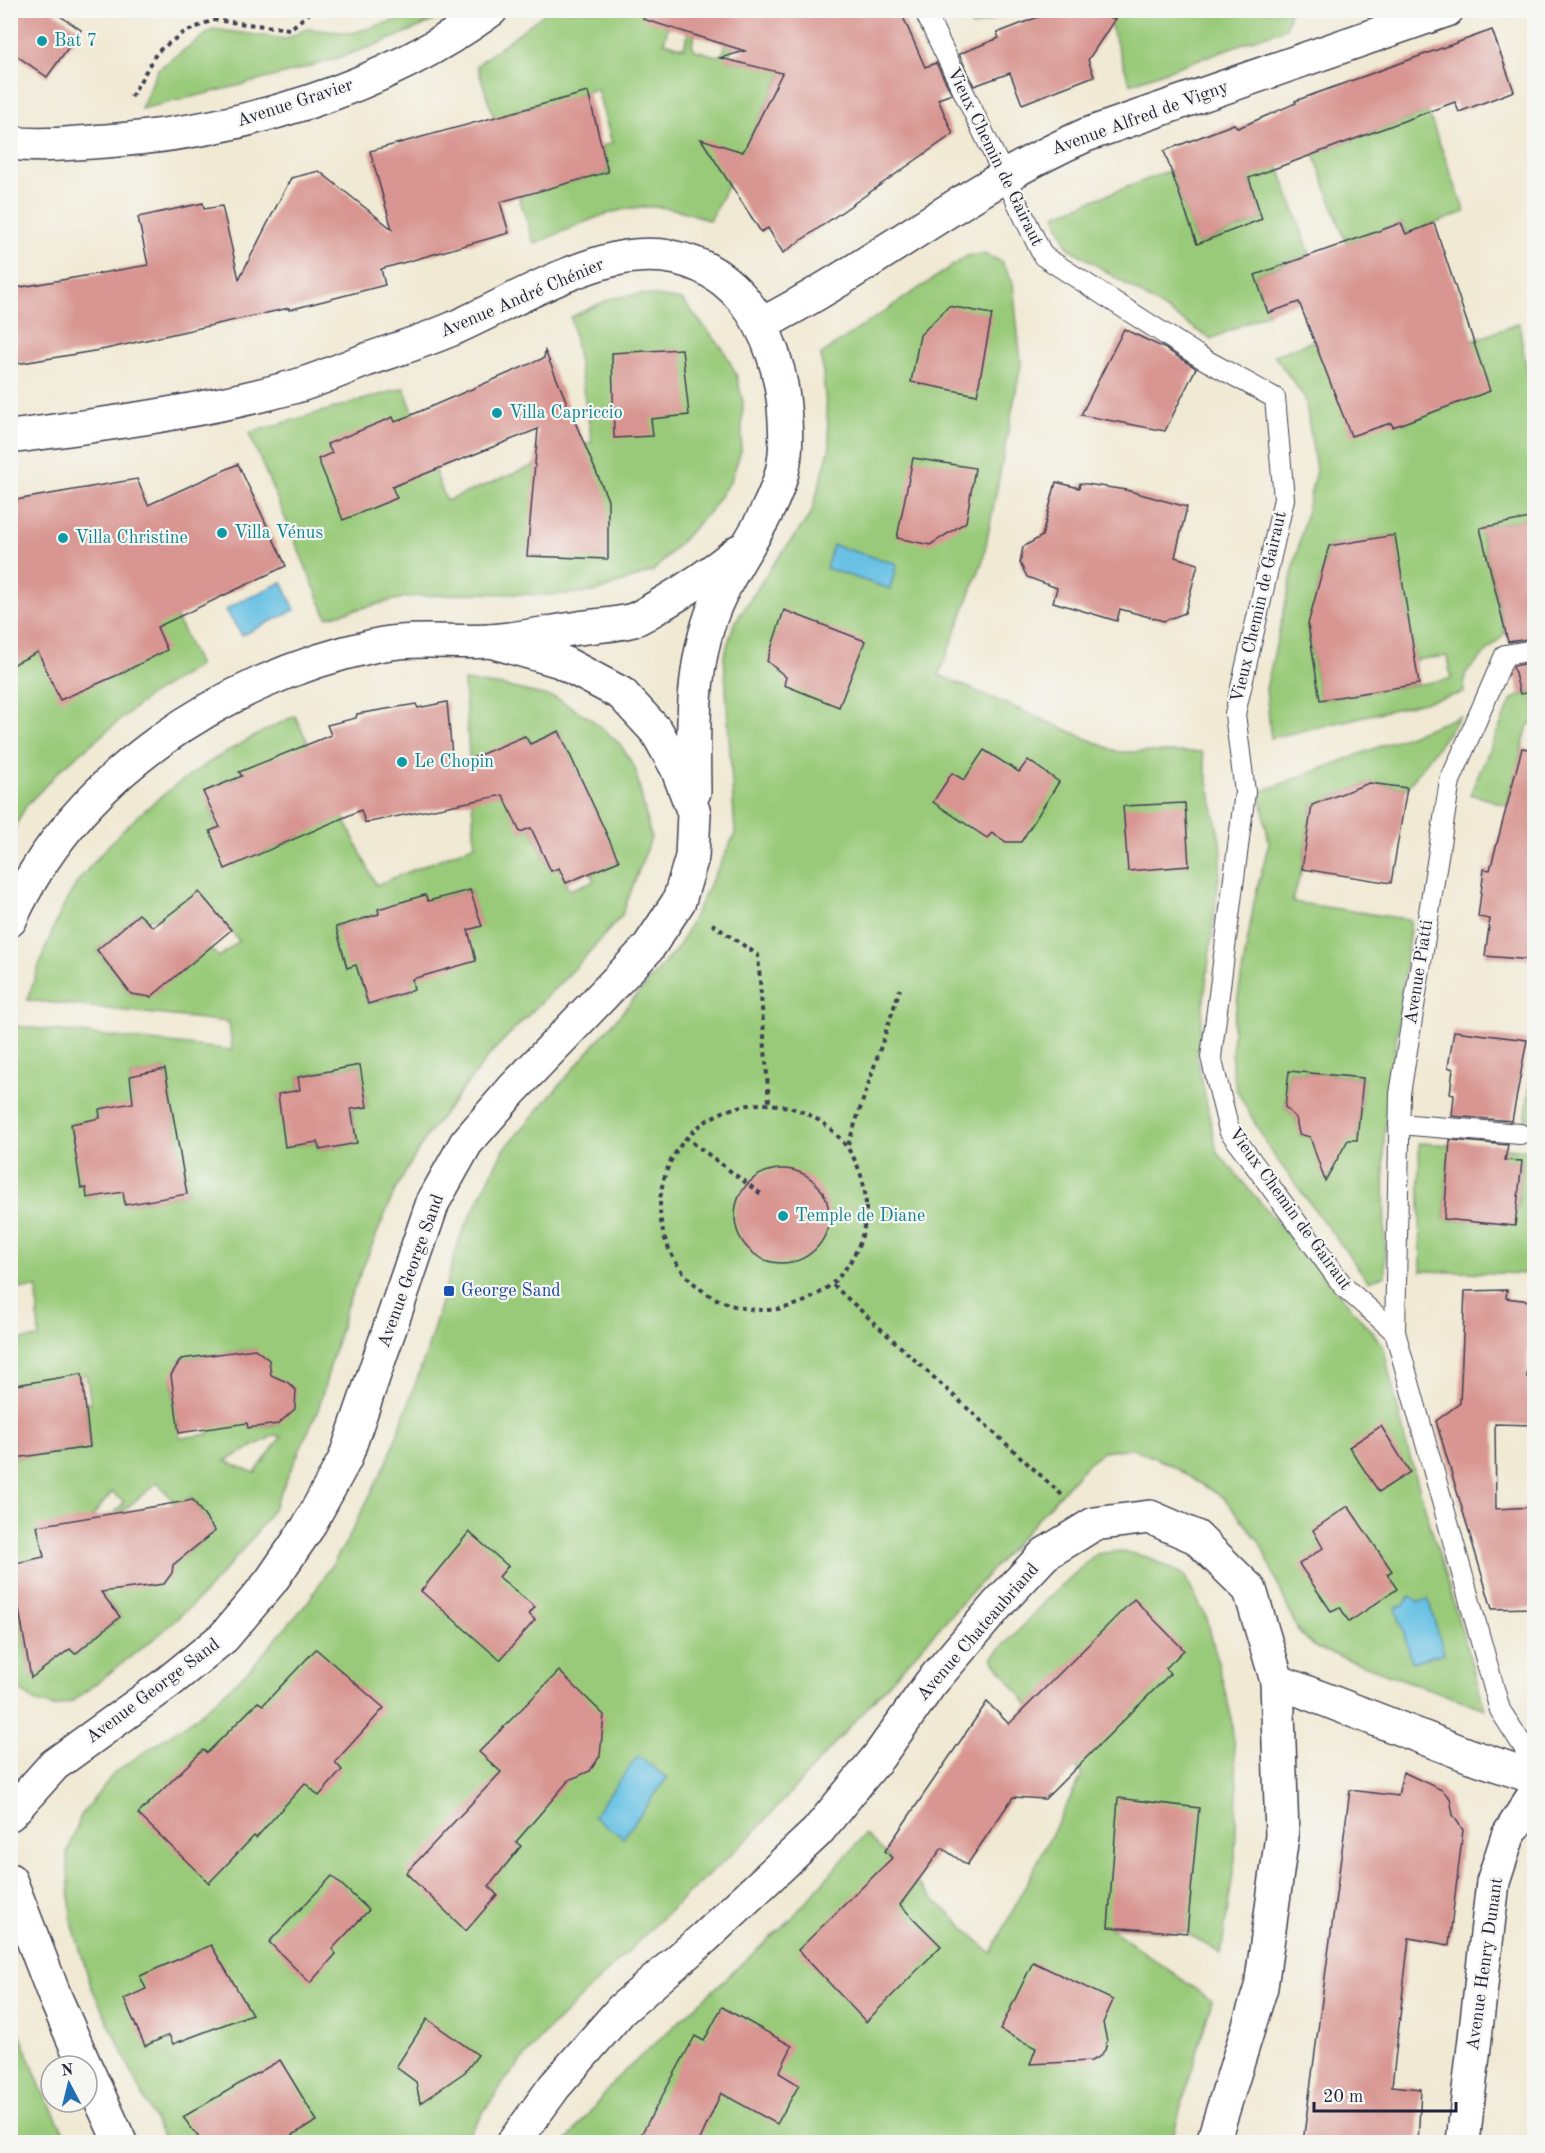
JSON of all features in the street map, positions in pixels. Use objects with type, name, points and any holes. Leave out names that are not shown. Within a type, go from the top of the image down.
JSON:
[{"type":"street","name":"Avenue Gravier","points":[[10,143],[35,146],[135,139],[251,120],[329,94],[406,64],[491,10]]},
{"type":"street","name":"Avenue Alfred de Vigny","points":[[762,324],[815,297],[1044,154],[1086,135],[1447,10]]},
{"type":"street","name":"Avenue André Chénier","points":[[10,437],[136,420],[294,387],[448,331],[598,264],[627,257],[659,256],[693,262],[734,287],[762,324],[780,377],[785,421],[783,471],[767,509],[715,607],[698,670],[693,736],[694,813]]},
{"type":"street","name":"Avenue George Sand","points":[[10,920],[25,887],[74,820],[112,779],[153,745],[219,704],[292,670],[374,645],[431,639],[490,640],[634,620],[696,584],[748,545]]},
{"type":"street","name":"Avenue George Sand","points":[[10,1814],[54,1765],[166,1684],[224,1637],[271,1581],[308,1527],[345,1459],[433,1202],[466,1143],[512,1090],[648,948],[679,901],[692,857],[694,813],[677,768],[657,732],[622,694],[560,661],[490,640]]},
{"type":"street","name":"Avenue Chateaubriand","points":[[514,2142],[554,2087],[621,2010],[817,1832],[879,1756],[930,1684],[998,1604],[1045,1554],[1094,1524],[1150,1517],[1196,1537],[1250,1590],[1277,1681],[1282,1836],[1274,1894],[1261,1987],[1213,2142]]},
{"type":"street","points":[[1277,1681],[1468,1755],[1534,1777]]},
{"type":"street","name":"Avenue Henry Dunant","points":[[1463,2142],[1494,1882],[1508,1836],[1534,1795]]},
{"type":"street","points":[[10,1880],[80,2054]]},
{"type":"street","points":[[99,2096],[120,2142]]},
{"type":"lane","name":"Vieux Chemin de Gairaut","points":[[924,10],[1043,256],[1202,358],[1275,398],[1284,500],[1235,714],[1245,792],[1211,1057],[1229,1130],[1344,1287],[1395,1332]]},
{"type":"lane","name":"Avenue Piatti","points":[[1534,651],[1505,655],[1450,781],[1400,1094],[1395,1332],[1500,1710],[1534,1763]]},
{"type":"lane","points":[[1399,1124],[1520,1134]]},
{"type":"path","points":[[135,139],[130,99],[157,52],[183,33],[213,20],[290,29],[313,10]]},
{"type":"path","points":[[679,901],[758,955],[769,1102]]},
{"type":"path","points":[[848,1145],[900,990]]},
{"type":"path","points":[[769,1102],[813,1115],[848,1145],[868,1197],[858,1252],[832,1285],[791,1308],[748,1310],[702,1292],[672,1258],[659,1213],[665,1171],[685,1137],[724,1110],[769,1102]]},
{"type":"path","points":[[685,1137],[761,1194]]},
{"type":"path","points":[[832,1285],[1055,1490]]},
{"type":"green space","points":[[417,10],[453,11],[416,29],[339,57],[260,80],[141,109],[158,69],[213,29],[286,39],[306,29],[352,33],[404,18]]},
{"type":"green space","points":[[549,10],[660,11],[668,27],[664,42],[684,48],[688,32],[695,34],[692,45],[695,50],[717,56],[723,53],[726,42],[733,44],[728,60],[747,64],[812,11],[710,221],[662,207],[641,207],[600,216],[534,244],[477,65]],"holes":[[[597,89],[612,143],[602,146],[608,172],[541,190],[518,110],[538,105],[544,128],[583,107],[579,94]]]},
{"type":"green space","points":[[1290,10],[1286,28],[1130,84],[1106,11]]},
{"type":"green space","points":[[965,11],[1017,11],[972,27]]},
{"type":"green space","points":[[1428,112],[1465,212],[1406,234],[1402,223],[1346,243],[1314,154]]},
{"type":"green space","points":[[1269,140],[1310,254],[1255,275],[1268,313],[1211,339],[1068,247],[1055,215],[1171,170],[1197,244],[1262,219],[1248,175]]},
{"type":"green space","points":[[983,254],[1001,261],[1013,283],[1021,365],[983,560],[939,675],[1118,752],[1202,752],[1222,851],[1197,1058],[1217,1152],[1383,1345],[1405,1440],[1485,1709],[1316,1648],[1298,1631],[1259,1541],[1224,1498],[1169,1464],[1132,1448],[1103,1452],[1090,1461],[750,1837],[665,1915],[547,2031],[504,2082],[463,2142],[165,2142],[91,1986],[71,1919],[67,1853],[81,1815],[115,1772],[198,1716],[249,1670],[308,1602],[345,1544],[388,1460],[427,1351],[459,1240],[502,1152],[679,946],[735,834],[724,656],[734,624],[773,565],[811,514],[830,447],[821,354],[967,256]]},
{"type":"green space","points":[[1456,289],[1473,341],[1519,323],[1534,418],[1534,517],[1480,528],[1505,633],[1465,674],[1464,693],[1271,738],[1266,689],[1316,470],[1305,398],[1274,355]],"holes":[[[1395,535],[1415,660],[1447,656],[1451,679],[1320,700],[1308,625],[1318,623],[1315,599],[1329,546]]]},
{"type":"green space","points":[[642,294],[682,300],[723,349],[736,374],[743,402],[741,451],[731,480],[710,511],[653,571],[594,592],[547,595],[479,593],[406,597],[327,617],[249,433],[404,388],[446,501],[592,442],[571,317],[612,298]]},
{"type":"green space","points":[[152,563],[199,666],[150,695],[59,771],[26,806],[11,835],[11,627]]},
{"type":"green space","points":[[464,681],[504,686],[556,698],[590,718],[620,744],[635,768],[651,838],[622,915],[575,968],[492,1052],[428,1134],[396,1188],[346,1308],[318,1410],[273,1509],[254,1536],[205,1593],[160,1634],[73,1701],[55,1707],[34,1701],[18,1688],[11,1666],[10,1417],[16,1458],[90,1447],[86,1404],[91,1403],[86,1374],[11,1386],[11,1333],[14,1340],[39,1338],[37,1288],[11,1289],[12,1041],[17,1026],[232,1050],[229,1022],[27,1000],[61,911],[82,876],[143,812],[190,775],[215,759],[295,716],[376,885],[475,845]],"holes":[[[559,731],[618,861],[591,873],[594,881],[569,890],[559,868],[551,871],[531,828],[520,832],[525,736],[530,744]],[[240,773],[289,808],[301,836],[255,856],[210,832],[217,828],[204,792],[242,776]],[[470,890],[481,925],[468,930],[412,979],[413,991],[368,1004],[356,965],[336,927],[379,914],[378,909],[428,901]],[[213,909],[239,941],[219,957],[209,948],[151,996],[131,994],[97,950],[139,914],[147,921],[157,917],[173,932]],[[360,1065],[367,1107],[351,1109],[357,1143],[320,1150],[317,1142],[286,1147],[278,1095],[300,1090],[298,1077]],[[165,1069],[187,1194],[125,1205],[122,1183],[112,1185],[112,1194],[88,1198],[86,1188],[81,1187],[71,1124],[100,1118],[99,1109],[134,1111],[130,1076]],[[255,1349],[260,1366],[271,1379],[279,1424],[250,1428],[247,1409],[208,1424],[209,1434],[180,1438],[171,1379],[181,1359]],[[275,1435],[281,1437],[255,1473],[225,1461]],[[158,1482],[176,1505],[170,1513],[191,1497],[215,1531],[174,1564],[166,1581],[106,1525]],[[112,1492],[124,1502],[103,1527],[92,1517]],[[59,1554],[73,1554],[120,1617],[76,1655],[70,1649],[31,1678],[11,1564]]]},
{"type":"green space","points":[[1534,691],[1534,723],[1528,725],[1507,805],[1470,794],[1512,699]]},
{"type":"green space","points":[[1460,716],[1407,788],[1369,783],[1312,805],[1302,869],[1292,902],[1411,920],[1384,1137],[1385,1276],[1368,1281],[1270,1150],[1236,1089],[1232,1067],[1233,1026],[1255,897],[1269,843],[1260,792]],"holes":[[[1289,1071],[1363,1078],[1357,1139],[1343,1141],[1300,1135],[1296,1118],[1285,1107]]]},
{"type":"green space","points":[[1534,1057],[1534,1130],[1524,1129]]},
{"type":"green space","points":[[1419,1143],[1534,1150],[1534,1274],[1421,1271]],"holes":[[[1449,1155],[1522,1162],[1517,1212],[1508,1212],[1507,1224],[1444,1219]]]},
{"type":"green space","points":[[1121,1551],[1147,1557],[1184,1575],[1207,1619],[1231,1715],[1237,1785],[1235,1860],[1221,1954],[1187,1933],[1109,1927],[1212,2001],[1171,2142],[566,2142],[617,2078],[791,1919],[865,1834],[991,1953],[1082,1775],[992,1658],[1048,1598],[1096,1554]]},
{"type":"green space","points":[[10,2007],[39,2083],[39,2114],[54,2114],[69,2142],[11,2142]]},
{"type":"water","points":[[833,545],[897,564],[890,589],[826,568]]},
{"type":"water","points":[[282,582],[295,610],[242,635],[226,611],[229,607]]},
{"type":"water","points":[[1410,1596],[1419,1602],[1428,1599],[1444,1653],[1412,1662],[1396,1607],[1404,1605]]},
{"type":"water","points":[[638,1756],[667,1778],[623,1838],[593,1816]]},
{"type":"building","name":"Bat 7","points":[[10,10],[51,10],[81,30],[47,77],[10,51]]},
{"type":"building","points":[[644,10],[900,10],[925,67],[936,63],[952,94],[938,99],[953,134],[783,253],[768,228],[761,232],[701,139],[743,152],[782,73],[720,58],[745,51],[643,19]]},
{"type":"building","points":[[1056,10],[1086,10],[1115,19],[1088,60],[1094,76],[1022,104],[1010,73],[974,86],[959,54],[999,38],[997,33]]},
{"type":"building","points":[[1492,30],[1514,91],[1459,112],[1455,102],[1249,178],[1262,219],[1197,244],[1164,151],[1234,124],[1238,128],[1296,103],[1295,101]]},
{"type":"building","points":[[588,92],[608,172],[500,202],[509,233],[381,269],[385,285],[289,310],[289,308],[106,349],[10,365],[10,289],[148,265],[138,217],[203,203],[204,209],[222,206],[239,279],[291,178],[319,171],[392,229],[370,151]]},
{"type":"building","points":[[1401,223],[1406,234],[1434,223],[1490,391],[1393,427],[1391,423],[1351,436],[1299,302],[1268,313],[1255,275]]},
{"type":"building","points":[[949,306],[992,314],[977,395],[911,382],[920,335]]},
{"type":"building","points":[[1124,329],[1166,349],[1196,368],[1165,431],[1081,415]]},
{"type":"building","points":[[682,349],[689,415],[651,419],[653,436],[614,438],[612,353]]},
{"type":"building","points":[[545,351],[608,500],[608,559],[527,556],[538,429],[392,487],[397,498],[343,520],[318,459],[332,453],[327,444],[393,417],[395,422],[544,358]]},
{"type":"building","points":[[913,458],[975,468],[966,522],[930,545],[897,538]]},
{"type":"building","points":[[238,464],[286,566],[157,627],[167,650],[120,674],[60,700],[38,652],[10,666],[10,501],[137,479],[148,505]]},
{"type":"building","points":[[1056,482],[1079,488],[1080,483],[1126,490],[1187,507],[1175,557],[1198,564],[1185,613],[1164,621],[1120,609],[1117,621],[1053,602],[1057,588],[1027,577],[1020,563],[1023,547],[1042,536]]},
{"type":"building","points":[[1534,517],[1534,638],[1508,642],[1480,528]]},
{"type":"building","points":[[1395,535],[1419,684],[1320,700],[1308,624],[1329,546]]},
{"type":"building","points":[[784,610],[865,641],[839,707],[784,685],[786,677],[767,661]]},
{"type":"building","points":[[1534,662],[1534,692],[1520,694],[1513,666]]},
{"type":"building","points":[[447,702],[453,766],[525,736],[530,744],[559,731],[619,861],[566,883],[559,868],[551,871],[531,828],[520,832],[503,795],[365,823],[361,810],[225,869],[210,831],[220,827],[203,792],[242,776],[239,772],[331,735],[327,725],[356,718],[357,714],[416,704],[418,708]]},
{"type":"building","points":[[1522,748],[1534,750],[1534,960],[1485,956],[1490,919],[1478,917],[1484,869],[1490,870]]},
{"type":"building","points":[[984,750],[1019,772],[1028,760],[1059,782],[1021,842],[1006,842],[992,833],[987,838],[933,802],[952,773],[964,780]]},
{"type":"building","points":[[1369,783],[1407,788],[1391,883],[1302,869],[1312,805]]},
{"type":"building","points":[[1185,803],[1189,866],[1128,871],[1123,806]]},
{"type":"building","points":[[470,890],[482,926],[468,930],[476,961],[412,979],[414,990],[368,1004],[356,965],[347,968],[336,927],[379,914],[378,909],[425,895],[428,901]]},
{"type":"building","points":[[199,892],[231,930],[151,997],[131,994],[97,950],[139,914],[153,927]]},
{"type":"building","points":[[1454,1031],[1527,1040],[1512,1121],[1452,1116],[1454,1095],[1450,1094],[1453,1069],[1448,1067]]},
{"type":"building","points":[[360,1065],[367,1107],[351,1109],[357,1143],[320,1150],[317,1142],[285,1147],[278,1094],[300,1090],[298,1077]]},
{"type":"building","points":[[165,1069],[187,1194],[125,1205],[123,1192],[87,1198],[86,1188],[81,1188],[71,1124],[100,1118],[99,1109],[133,1103],[130,1076]]},
{"type":"building","points":[[1289,1071],[1363,1078],[1357,1140],[1348,1140],[1325,1181],[1310,1137],[1299,1134],[1296,1118],[1285,1107]]},
{"type":"building","points":[[1450,1140],[1508,1145],[1505,1160],[1522,1161],[1515,1226],[1444,1219]]},
{"type":"building","name":"Temple de Diane","points":[[782,1169],[800,1172],[815,1183],[826,1198],[829,1216],[826,1234],[815,1249],[800,1260],[782,1263],[764,1260],[749,1249],[738,1234],[735,1216],[738,1198],[749,1183],[764,1172]]},
{"type":"building","points":[[1507,1290],[1506,1298],[1530,1301],[1527,1377],[1534,1377],[1534,1425],[1495,1424],[1496,1509],[1534,1507],[1534,1608],[1492,1609],[1436,1421],[1460,1403],[1465,1291]]},
{"type":"building","points":[[255,1349],[269,1360],[271,1375],[287,1382],[296,1390],[295,1409],[278,1424],[248,1428],[247,1423],[179,1433],[171,1375],[181,1359]]},
{"type":"building","points":[[82,1374],[90,1447],[16,1458],[10,1417],[10,1386]]},
{"type":"building","points":[[1381,1426],[1410,1472],[1379,1492],[1349,1447]]},
{"type":"building","points":[[193,1500],[215,1531],[173,1565],[172,1573],[164,1584],[101,1592],[120,1617],[75,1654],[70,1649],[31,1678],[11,1564],[44,1557],[37,1526]]},
{"type":"building","points":[[1348,1506],[1392,1571],[1387,1574],[1397,1589],[1349,1622],[1340,1607],[1331,1611],[1299,1564],[1323,1548],[1313,1530]]},
{"type":"building","points":[[469,1532],[508,1566],[499,1577],[535,1607],[529,1614],[535,1620],[500,1660],[421,1591]]},
{"type":"building","points":[[1134,1599],[1184,1650],[1166,1668],[1170,1674],[1045,1799],[1013,1797],[967,1865],[942,1848],[900,1905],[941,1946],[866,2022],[798,1950],[892,1858],[885,1851],[987,1702],[1009,1724]]},
{"type":"building","points":[[316,1649],[384,1708],[335,1762],[342,1770],[319,1796],[305,1783],[256,1838],[254,1836],[209,1883],[138,1814],[203,1750],[207,1753],[258,1702],[263,1705]]},
{"type":"building","points":[[559,1671],[604,1715],[600,1756],[590,1771],[569,1780],[516,1842],[521,1846],[489,1886],[497,1895],[466,1931],[406,1873],[501,1772],[479,1752]]},
{"type":"building","points":[[1403,1772],[1442,1790],[1450,1798],[1453,1815],[1463,1830],[1449,1945],[1409,1938],[1392,2086],[1421,2089],[1418,2142],[1303,2142],[1350,1790],[1398,1796]]},
{"type":"building","points":[[1118,1798],[1199,1808],[1187,1933],[1108,1927]]},
{"type":"building","points":[[332,1876],[369,1910],[332,1949],[336,1954],[310,1983],[269,1942]]},
{"type":"building","points":[[211,1945],[252,2014],[173,2044],[169,2035],[145,2046],[124,1999],[146,1989],[140,1976]]},
{"type":"building","points":[[1033,1962],[1113,2000],[1103,2023],[1107,2041],[1105,2050],[1099,2057],[1091,2061],[1030,2064],[1036,2048],[1000,2030]]},
{"type":"building","points":[[722,2007],[792,2046],[779,2073],[799,2085],[777,2124],[721,2093],[699,2142],[637,2142],[695,2036],[704,2041]]},
{"type":"building","points":[[427,2019],[478,2055],[465,2072],[420,2103],[416,2082],[396,2067]]},
{"type":"building","points":[[280,2060],[317,2121],[280,2142],[202,2142],[183,2117]]},
{"type":"place","name":"Bat 7","points":[[42,41]]},
{"type":"place","name":"Villa Capriccio","points":[[497,413]]},
{"type":"place","name":"Villa Vénus","points":[[222,533]]},
{"type":"place","name":"Villa Christine","points":[[63,538]]},
{"type":"place","name":"Le Chopin","points":[[402,762]]},
{"type":"place","name":"Temple de Diane","points":[[783,1216]]},
{"type":"place","name":"George Sand","points":[[449,1291]]}]
